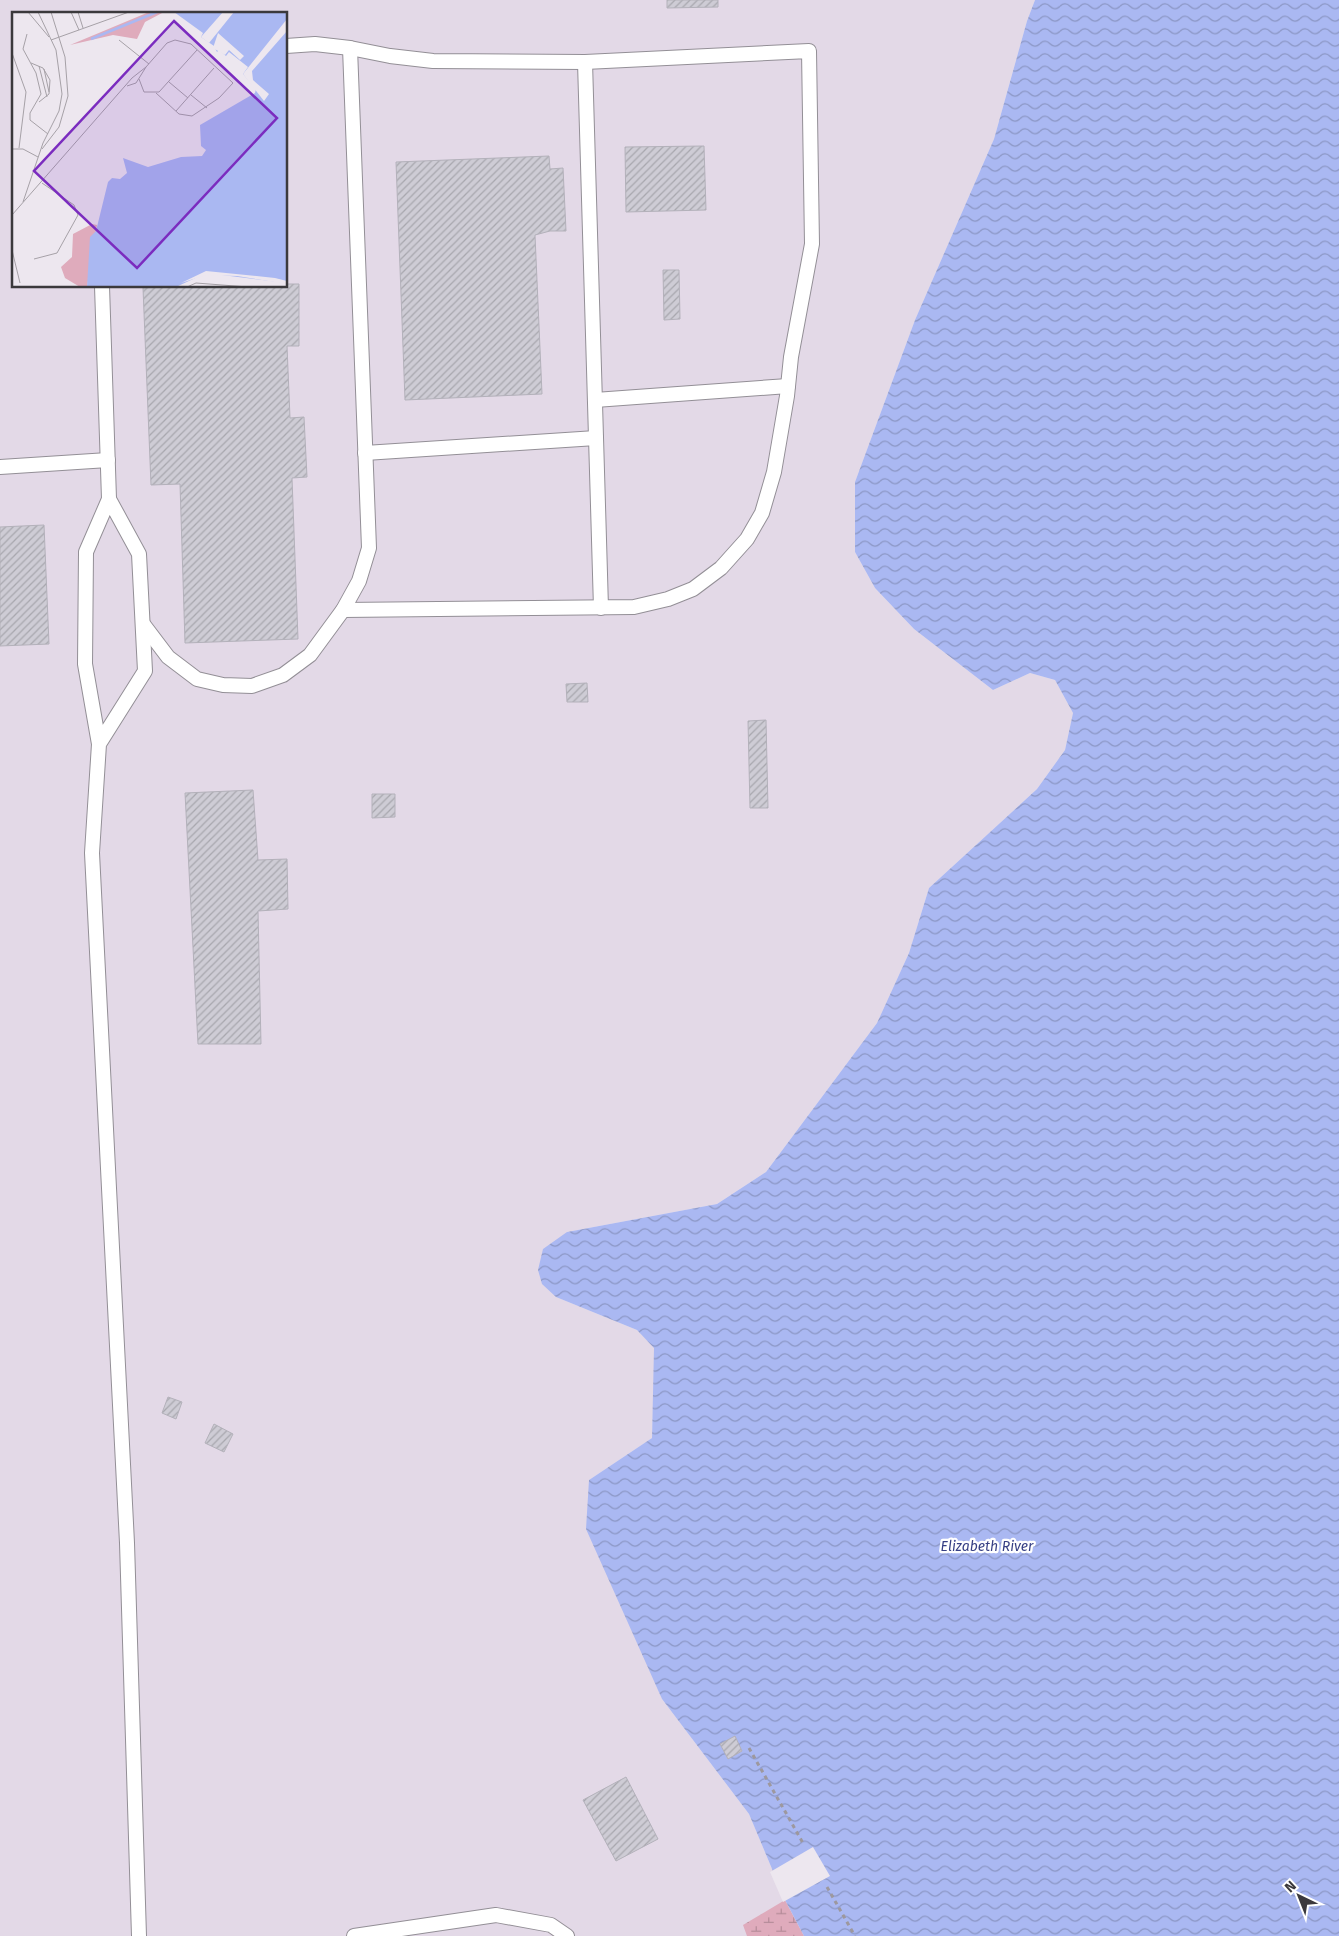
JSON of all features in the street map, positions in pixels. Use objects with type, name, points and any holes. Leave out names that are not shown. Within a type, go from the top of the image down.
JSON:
[{"type":"lane","points":[[288,46],[315,44],[433,61],[585,62],[809,51],[812,244],[791,357],[774,472],[762,513],[747,539],[721,568],[693,589],[668,599],[634,607],[342,610]]},
{"type":"lane","points":[[143,624],[168,657],[197,679],[223,685],[252,686],[283,675],[310,655],[342,610],[358,581],[369,548],[350,48]]},
{"type":"lane","points":[[585,62],[601,608]]},
{"type":"lane","points":[[102,288],[109,499],[86,552],[85,664],[99,744],[92,853],[127,1543],[139,1936]]},
{"type":"lane","points":[[595,400],[788,386]]},
{"type":"lane","points":[[365,453],[596,438]]},
{"type":"lane","points":[[0,467],[108,460]]},
{"type":"lane","points":[[99,744],[145,671],[140,554],[109,499]]},
{"type":"lane","points":[[354,1936],[496,1915],[550,1925],[566,1936]]},
{"type":"path","points":[[749,1748],[803,1843]]},
{"type":"path","points":[[827,1887],[855,1936]]},
{"type":"shaded area","points":[[0,0],[1035,0],[1027,21],[994,139],[915,320],[855,482],[855,552],[875,588],[914,629],[993,690],[1030,673],[1055,680],[1073,713],[1065,750],[1037,789],[929,888],[909,953],[877,1023],[766,1172],[717,1204],[567,1232],[556,1297],[637,1330],[655,1348],[652,1438],[589,1480],[662,1699],[749,1814],[785,1900],[804,1936],[0,1936]]},
{"type":"green space","points":[[785,1900],[804,1936],[747,1936],[743,1925]]},
{"type":"water","name":"Elizabeth River","points":[[1035,0],[1339,0],[1339,1936],[804,1936],[785,1900],[749,1814],[662,1699],[586,1529],[589,1480],[652,1438],[654,1348],[637,1330],[556,1297],[542,1284],[538,1270],[543,1249],[567,1232],[717,1204],[766,1172],[877,1023],[909,953],[929,888],[1037,789],[1065,750],[1073,713],[1055,680],[1030,673],[993,690],[914,629],[875,588],[855,552],[855,482],[915,320],[994,139],[1027,21]]},
{"type":"pier","points":[[813,1847],[830,1876],[783,1902],[770,1872]]},
{"type":"building","points":[[667,0],[718,0],[718,7],[667,8]]},
{"type":"building","points":[[704,146],[706,210],[626,212],[625,147]]},
{"type":"building","points":[[549,156],[550,169],[563,168],[566,231],[550,231],[535,235],[542,394],[405,400],[396,162]]},
{"type":"building","points":[[663,270],[679,270],[680,319],[664,320]]},
{"type":"building","points":[[288,284],[299,284],[299,346],[287,346],[290,418],[304,417],[307,477],[292,478],[298,639],[185,643],[180,484],[151,485],[143,288],[288,288]]},
{"type":"building","points":[[44,525],[49,644],[0,646],[0,527]]},
{"type":"building","points":[[587,683],[588,702],[567,702],[566,684]]},
{"type":"building","points":[[766,720],[768,808],[750,808],[748,721]]},
{"type":"building","points":[[253,790],[258,860],[287,859],[288,909],[258,911],[261,1044],[198,1044],[185,793]]},
{"type":"building","points":[[372,794],[395,794],[395,817],[372,818]]},
{"type":"building","points":[[168,1397],[182,1402],[176,1419],[162,1413]]},
{"type":"building","points":[[214,1424],[233,1434],[224,1452],[205,1443]]},
{"type":"building","points":[[735,1736],[742,1751],[728,1759],[720,1744]]},
{"type":"building","points":[[626,1777],[658,1839],[616,1861],[583,1800]]}]
